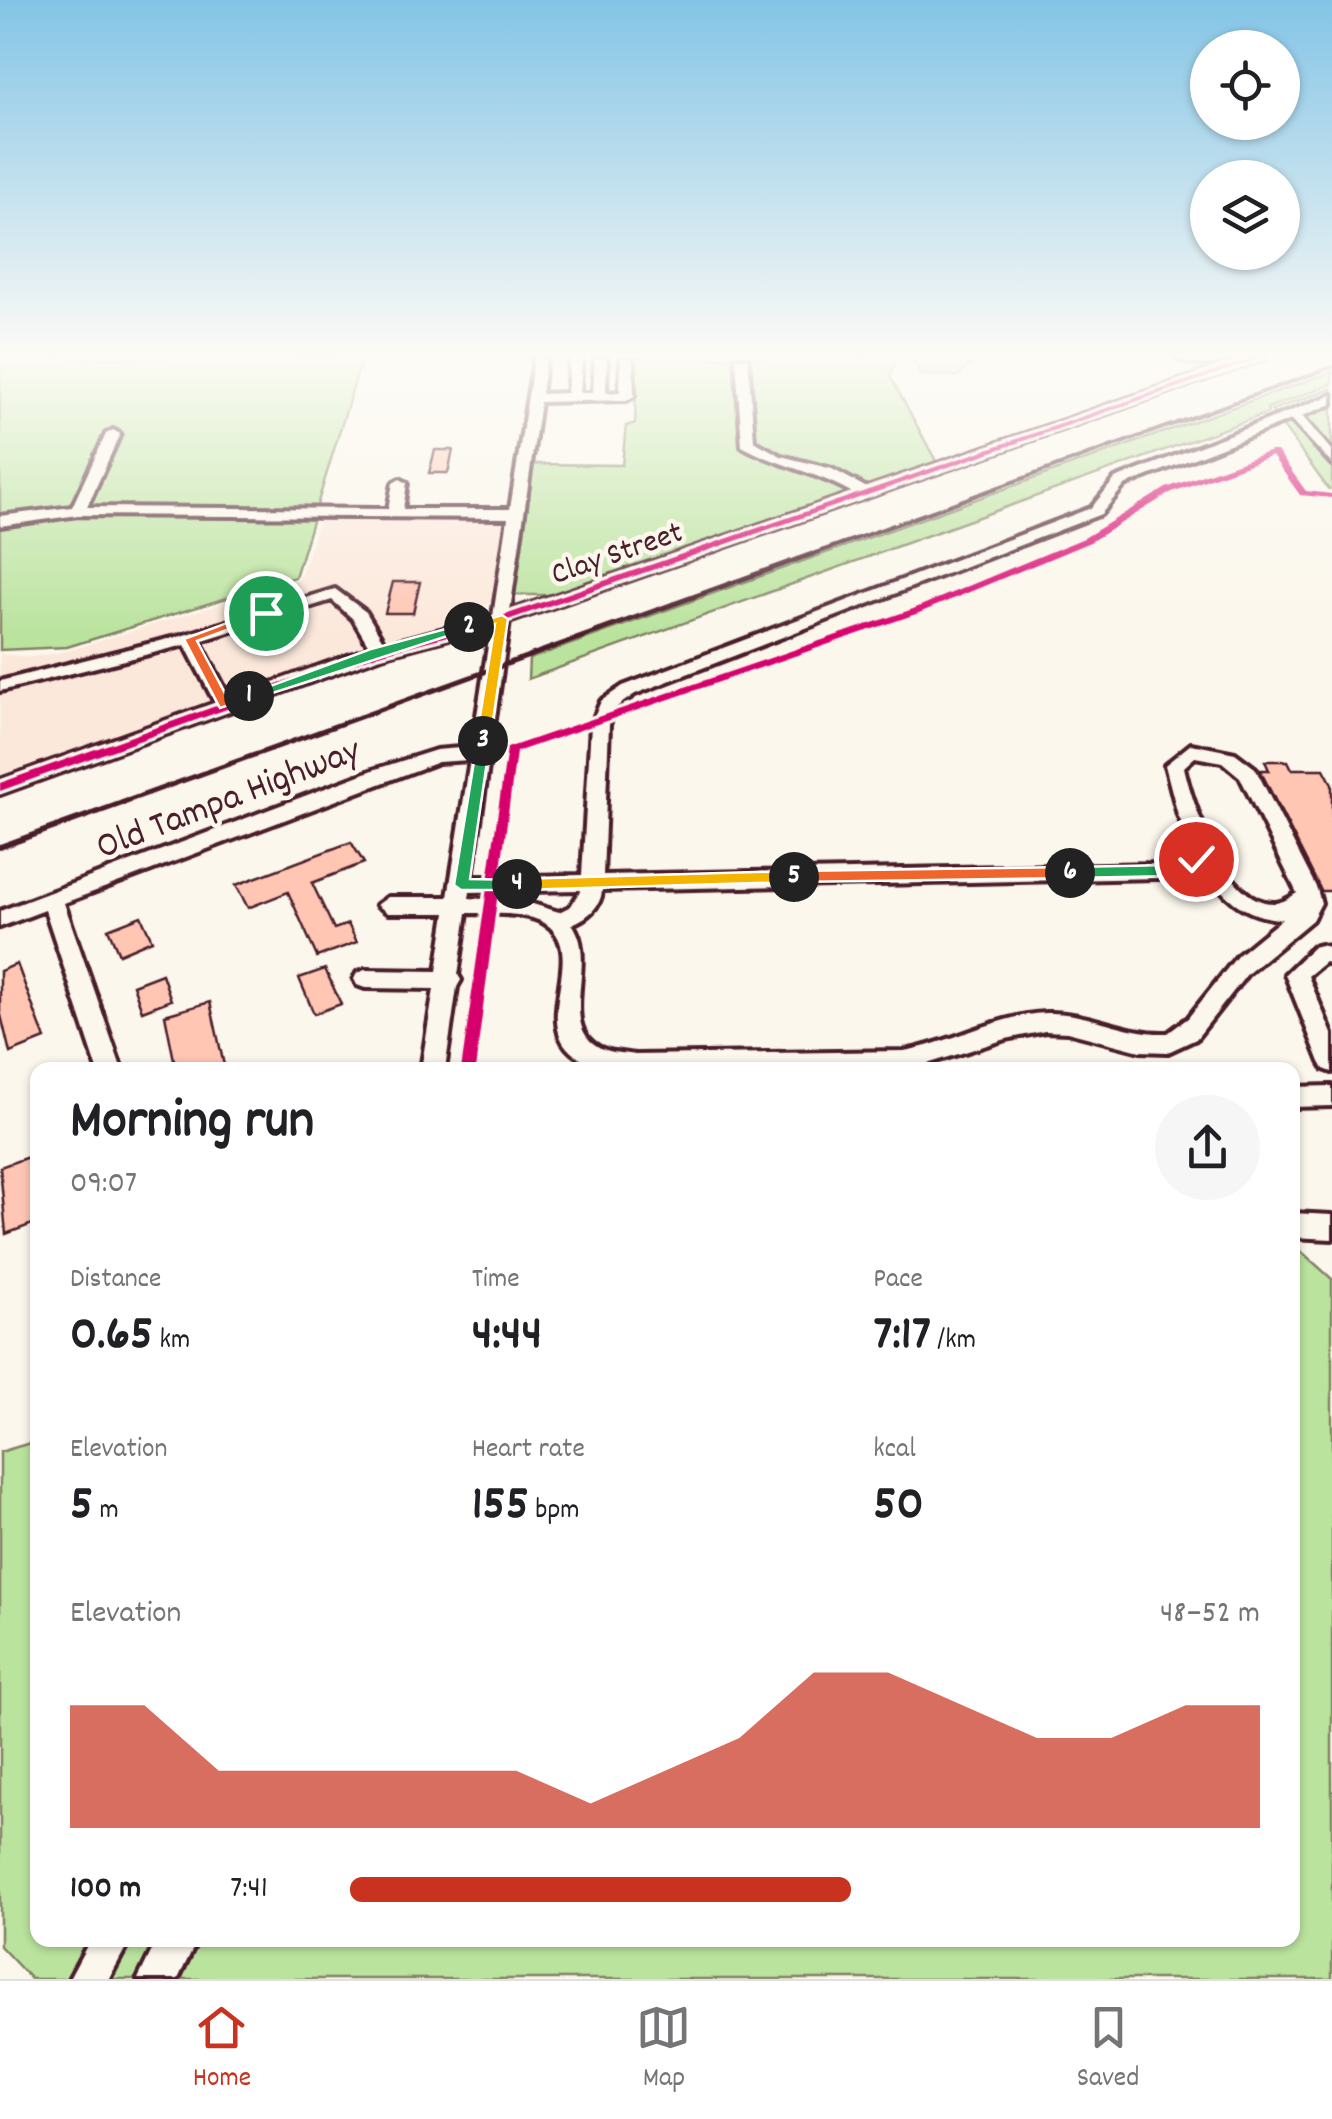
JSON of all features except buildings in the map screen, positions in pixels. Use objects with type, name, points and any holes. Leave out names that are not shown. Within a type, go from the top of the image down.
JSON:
[{"type":"street","points":[[78,511],[106,450]]},
{"type":"street","points":[[435,1062],[450,980],[526,450]]},
{"type":"street","points":[[760,450],[776,459],[827,472],[866,494]]},
{"type":"street","name":"Clay Street","points":[[0,788],[380,651],[502,619],[985,450]]},
{"type":"street","points":[[559,921],[586,905],[591,884],[600,725],[607,705],[629,690],[1096,511],[1120,482],[1216,450]]},
{"type":"street","points":[[394,512],[400,483]]},
{"type":"street","points":[[2,518],[78,511],[517,514]]},
{"type":"street","points":[[0,686],[190,639],[336,594],[360,616],[380,651]]},
{"type":"street","points":[[190,639],[225,705]]},
{"type":"street","points":[[460,896],[535,910],[559,921],[570,943],[569,1030],[576,1044],[603,1062],[904,1061],[932,1058],[1008,1027],[1065,1022],[1148,1042],[1170,1043],[1188,1031],[1242,965],[1304,914],[1308,896],[1248,773],[1228,757],[1191,750],[1174,764],[1204,848],[1230,892],[1247,905],[1278,911],[1299,905],[1308,896]]},
{"type":"street","name":"Old Tampa Highway","points":[[0,919],[383,774],[436,756],[482,753]]},
{"type":"street","points":[[388,905],[591,884],[1174,870],[1196,859],[1204,848]]},
{"type":"street","points":[[52,900],[107,1062]]},
{"type":"street","points":[[1332,956],[1321,953],[1296,974],[1332,1062]]},
{"type":"street","points":[[365,979],[450,980]]},
{"type":"street","points":[[1300,1097],[1332,1096]]},
{"type":"street","points":[[1300,1225],[1332,1227]]},
{"type":"street","points":[[88,1979],[107,1947]]},
{"type":"street","points":[[157,1979],[174,1947]]},
{"type":"shaded area","points":[[321,514],[510,515],[497,600],[416,635],[0,775],[0,654],[30,657],[67,651],[299,580]]},
{"type":"green space","points":[[0,450],[334,450],[295,577],[67,647],[0,650]]},
{"type":"green space","points":[[624,450],[930,450],[937,463],[551,595],[513,595],[531,464],[622,465]]},
{"type":"green space","points":[[1113,450],[1164,450],[528,679],[529,659]]},
{"type":"green space","points":[[1300,450],[1332,450],[1332,494]]},
{"type":"green space","points":[[1300,1250],[1332,1279],[1332,1979],[176,1979],[193,1947],[1300,1947]]},
{"type":"green space","points":[[30,1443],[30,1947],[87,1947],[67,1979],[31,1979],[0,1946],[0,1452]]},
{"type":"green space","points":[[126,1947],[155,1947],[137,1979],[107,1979]]},
{"type":"railway","points":[[805,557],[1101,450]]},
{"type":"railway","points":[[121,803],[812,554]]},
{"type":"railway","points":[[0,847],[128,801]]},
{"type":"cycle path","points":[[0,787],[376,652],[502,619],[991,450]]},
{"type":"cycle path","points":[[469,1062],[511,750],[916,611],[1087,540],[1169,490],[1274,453],[1303,493],[1332,496]]},
{"type":"route","points":[[266,613],[190,639],[225,705],[376,652],[502,619],[461,885],[1158,871],[1174,870],[1196,859]]}]
